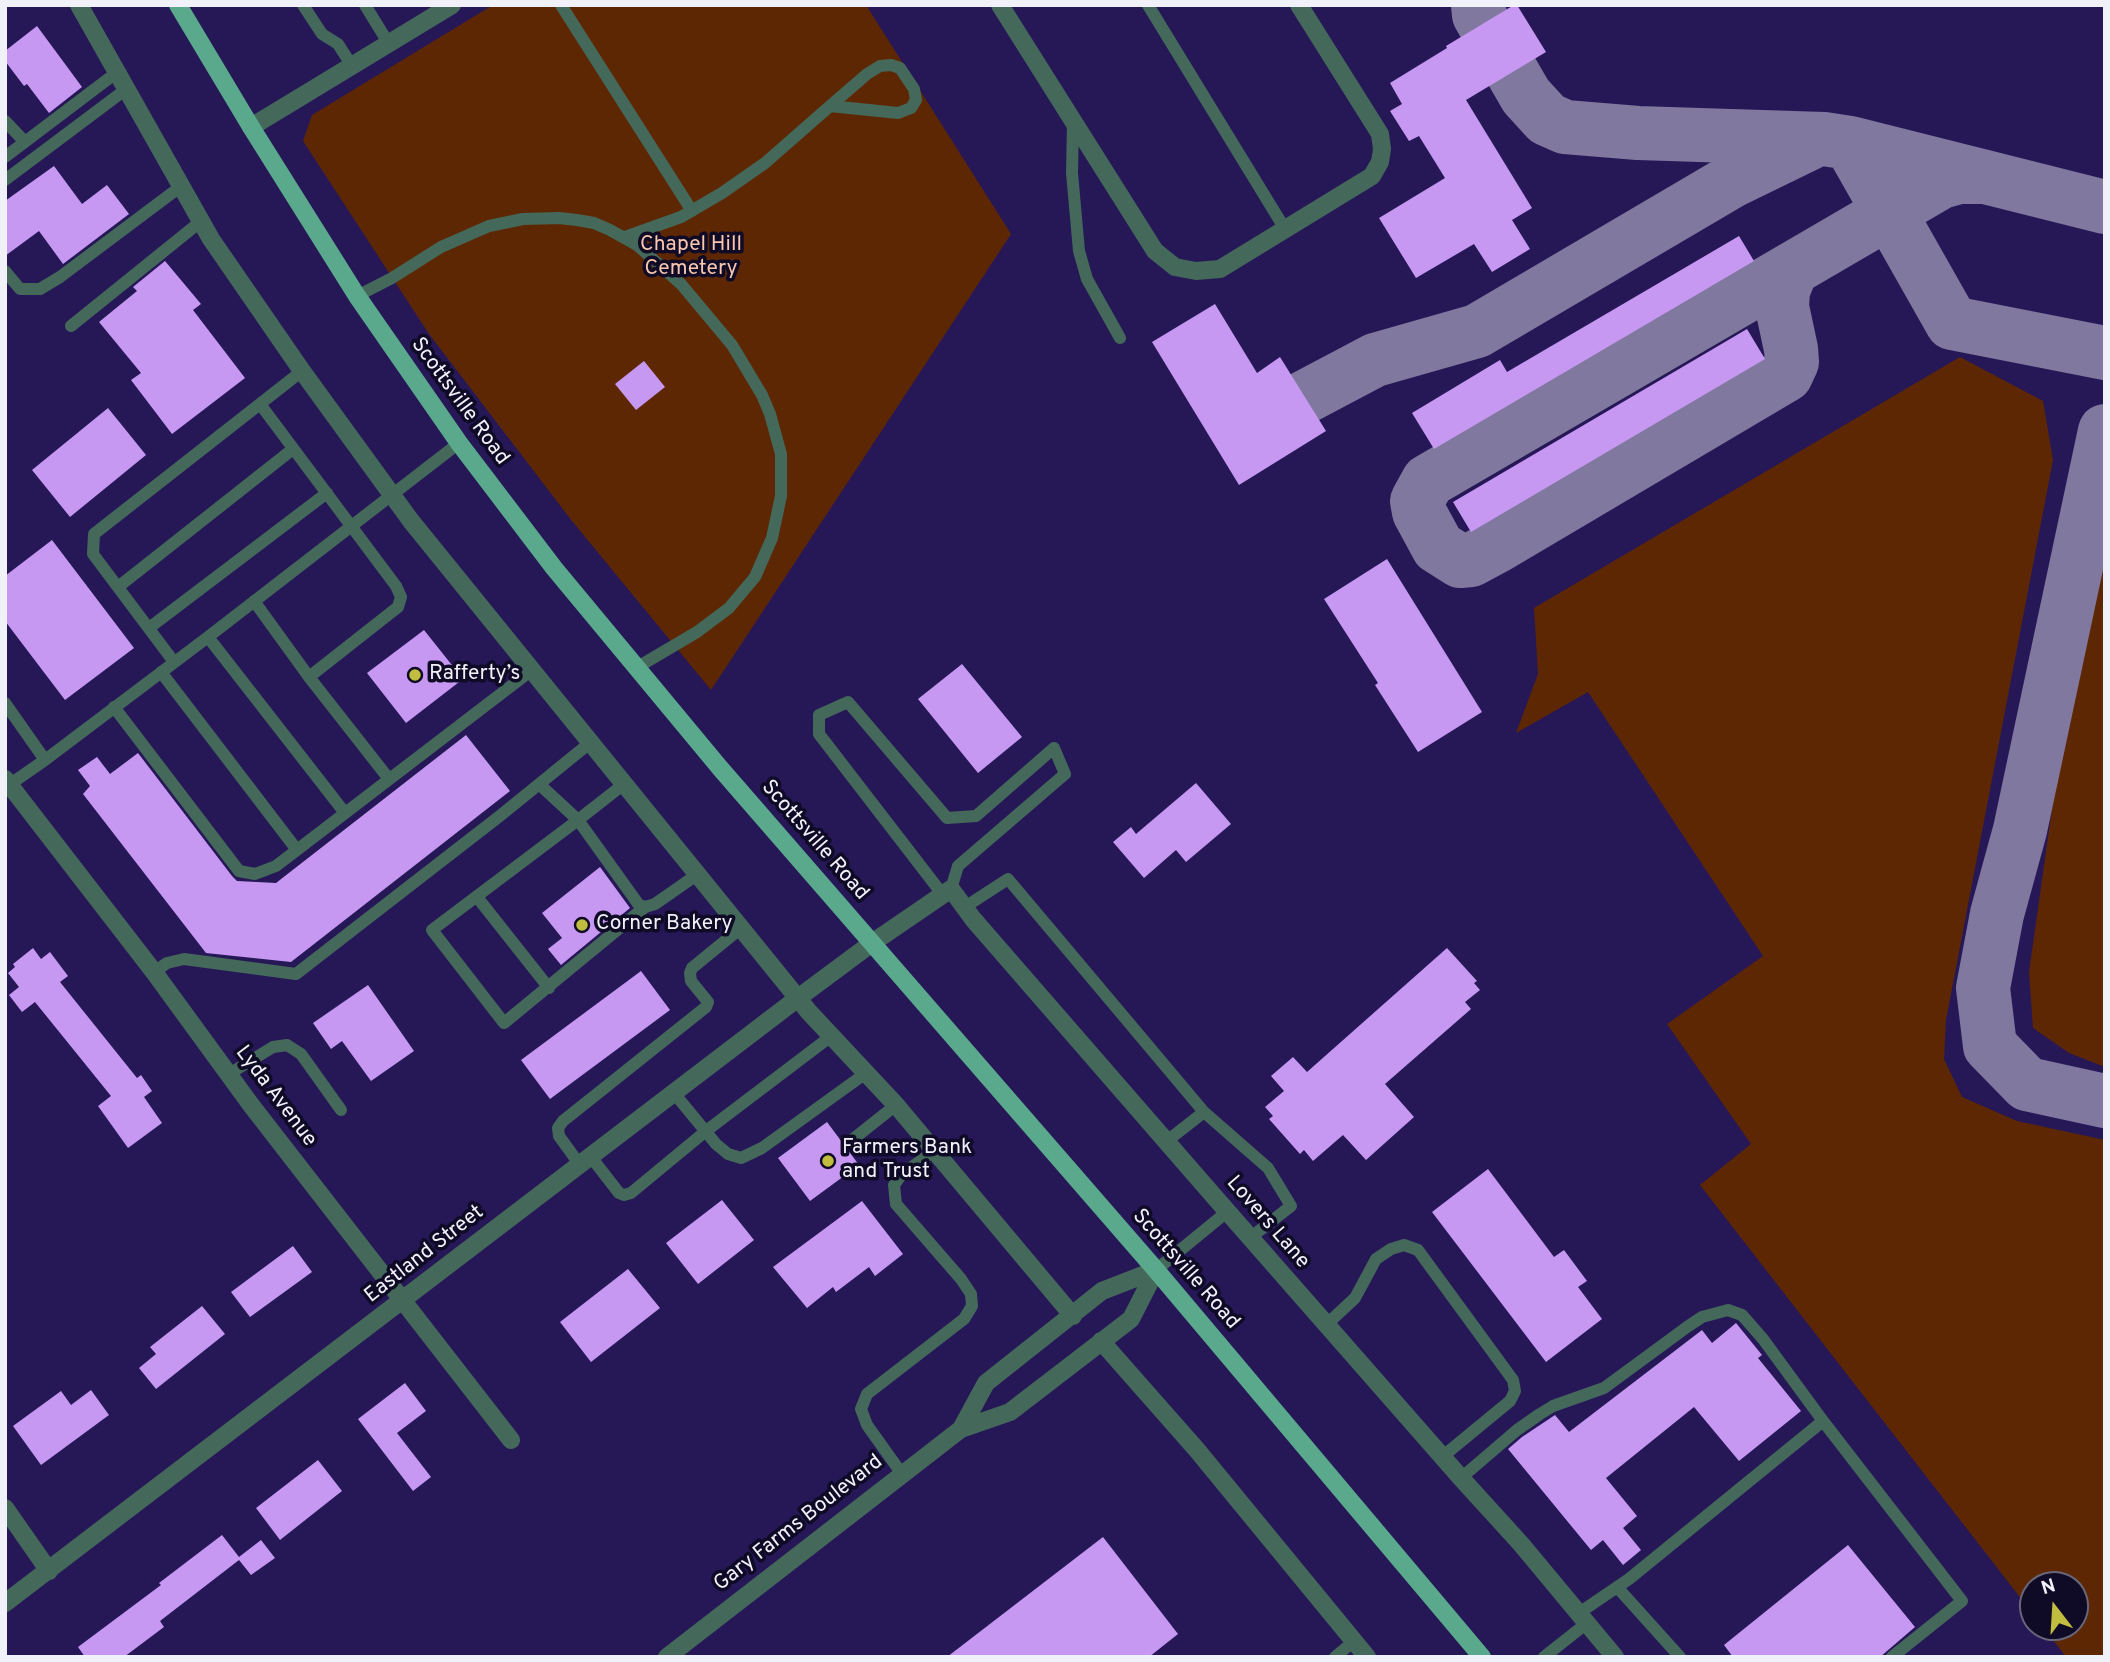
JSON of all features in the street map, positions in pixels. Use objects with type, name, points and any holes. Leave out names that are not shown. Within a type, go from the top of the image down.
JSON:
[{"type":"main road","name":"Scottsville Road","points":[[178,5],[357,296],[459,443],[554,568],[636,668],[1156,1270],[1482,1657]]},
{"type":"street","points":[[79,5],[200,222],[302,371],[393,496],[798,998],[896,1105],[1073,1316]]},
{"type":"street","points":[[251,127],[452,5]]},
{"type":"street","points":[[1000,5],[1156,251],[1175,267],[1196,271],[1220,269],[1372,176],[1380,162],[1380,134],[1299,5]]},
{"type":"street","name":"Lyda Avenue","points":[[7,782],[511,1440]]},
{"type":"street","points":[[872,943],[947,892]]},
{"type":"street","name":"Lovers Lane","points":[[947,892],[965,907],[1326,1325],[1521,1544],[1615,1657]]},
{"type":"street","name":"Eastland Street","points":[[5,1603],[872,943]]},
{"type":"street","name":"Gary Farms Boulevard","points":[[961,1429],[986,1383],[1102,1291],[1156,1270]]},
{"type":"street","name":"Gary Farms Boulevard","points":[[667,1657],[961,1429],[1010,1412],[1130,1319],[1156,1270]]},
{"type":"street","points":[[1101,1341],[1197,1450],[1367,1657]]},
{"type":"street","points":[[5,1508],[49,1571]]},
{"type":"lane","points":[[303,5],[322,34],[338,44],[352,66]]},
{"type":"lane","points":[[365,5],[389,44]]},
{"type":"lane","points":[[561,5],[692,211]]},
{"type":"lane","points":[[1147,5],[1286,229]]},
{"type":"lane","points":[[625,237],[681,217],[765,163],[830,106],[867,74],[880,66],[900,68],[914,89],[916,100],[911,108],[898,113],[830,106]]},
{"type":"lane","points":[[5,157],[116,73]]},
{"type":"lane","points":[[5,180],[125,90]]},
{"type":"lane","points":[[5,121],[25,142]]},
{"type":"lane","points":[[1073,121],[1072,173],[1079,251],[1098,303],[1120,338]]},
{"type":"lane","points":[[5,271],[20,289],[40,289],[180,187]]},
{"type":"lane","points":[[357,296],[456,240],[506,222],[541,218],[577,220],[594,223],[637,245],[681,284],[732,345],[753,378],[770,414],[781,454],[783,475],[778,517],[772,538],[755,577],[729,608],[697,632],[636,668]]},
{"type":"lane","points":[[71,326],[200,222]]},
{"type":"lane","points":[[174,662],[93,554],[94,534],[302,371]]},
{"type":"lane","points":[[260,404],[396,586],[401,597],[398,607],[309,677]]},
{"type":"lane","points":[[7,782],[45,760],[459,443]]},
{"type":"lane","points":[[118,587],[293,449]]},
{"type":"lane","points":[[149,628],[327,493]]},
{"type":"lane","points":[[254,601],[309,677],[389,779]]},
{"type":"lane","points":[[208,636],[345,813]]},
{"type":"lane","points":[[114,707],[239,871],[255,874],[276,866],[531,670]]},
{"type":"lane","points":[[161,672],[297,850]]},
{"type":"lane","points":[[848,702],[947,818],[975,816],[1054,748],[1065,774],[958,866],[947,892],[818,734],[819,715],[848,702]]},
{"type":"lane","points":[[5,704],[45,760]]},
{"type":"lane","points":[[153,972],[167,963],[184,959],[296,974],[591,742]]},
{"type":"lane","points":[[540,784],[578,820],[639,905],[645,907]]},
{"type":"lane","points":[[624,784],[432,930],[504,1023],[645,907],[655,904],[698,874]]},
{"type":"lane","points":[[965,907],[1008,879],[1204,1112],[1268,1168],[1291,1206],[1251,1238]]},
{"type":"lane","points":[[477,897],[549,988]]},
{"type":"lane","points":[[741,928],[692,968],[691,981],[708,1002],[706,1007],[563,1121],[558,1128],[559,1136],[619,1193],[631,1193],[706,1131],[831,1037]]},
{"type":"lane","points":[[229,1074],[273,1047],[287,1045],[301,1054],[341,1110]]},
{"type":"lane","points":[[674,1093],[728,1154],[741,1158],[762,1148],[866,1073]]},
{"type":"lane","points":[[852,1140],[896,1105]]},
{"type":"lane","points":[[1167,1141],[1204,1112]]},
{"type":"lane","points":[[902,1474],[867,1425],[861,1409],[867,1394],[964,1319],[972,1306],[971,1294],[961,1279],[897,1204],[894,1185],[902,1174],[934,1151]]},
{"type":"lane","points":[[1156,1270],[1228,1211]]},
{"type":"lane","points":[[1326,1325],[1355,1298],[1376,1259],[1391,1248],[1404,1245],[1418,1250],[1513,1380],[1515,1391],[1510,1401],[1442,1457]]},
{"type":"lane","points":[[1461,1478],[1517,1430],[1553,1406],[1604,1388],[1702,1317],[1728,1310],[1742,1315],[1962,1601],[1892,1657]]},
{"type":"lane","points":[[1544,1657],[1617,1587],[1711,1514],[1823,1421]]},
{"type":"lane","points":[[1617,1587],[1679,1657]]},
{"type":"lane","points":[[1335,1657],[1354,1641]]},
{"type":"green space","name":"Chapel Hill Cemetery","points":[[493,5],[866,5],[1011,234],[711,690],[572,521],[429,334],[303,141],[312,115]]},
{"type":"green space","points":[[1960,357],[2043,401],[2053,460],[1946,1020],[1944,1059],[1962,1097],[2017,1121],[2105,1140],[2105,1657],[2066,1657],[2054,1641],[2089,1641],[2089,1571],[2019,1571],[2019,1596],[1700,1185],[1751,1144],[1667,1024],[1763,956],[1588,692],[1516,733],[1538,674],[1534,608]]},
{"type":"green space","points":[[2105,526],[2105,1067],[2069,1053],[2033,1028],[2029,972],[2071,674]]},
{"type":"building","points":[[1517,5],[1546,52],[1466,100],[1532,208],[1512,220],[1530,249],[1492,272],[1474,244],[1416,278],[1379,218],[1445,178],[1419,136],[1409,141],[1390,111],[1402,104],[1390,83]]},
{"type":"building","points":[[37,26],[82,87],[49,113],[5,61],[5,51]]},
{"type":"building","points":[[54,166],[82,204],[107,185],[129,214],[63,264],[39,231],[5,256],[5,201]]},
{"type":"building","points":[[1739,236],[1754,261],[1434,449],[1412,413],[1500,360],[1507,372]]},
{"type":"building","points":[[165,261],[201,304],[193,310],[245,378],[172,434],[131,380],[141,373],[99,322],[137,291],[133,287]]},
{"type":"building","points":[[1215,304],[1257,373],[1280,357],[1326,431],[1239,485],[1152,342]]},
{"type":"building","points":[[1747,329],[1765,359],[1471,532],[1453,502]]},
{"type":"building","points":[[644,361],[665,387],[636,410],[615,384]]},
{"type":"building","points":[[108,408],[146,455],[70,517],[32,470]]},
{"type":"building","points":[[52,540],[134,648],[65,700],[5,621],[5,576]]},
{"type":"building","points":[[1387,559],[1482,712],[1418,752],[1324,599]]},
{"type":"building","points":[[424,630],[463,679],[406,723],[367,673]]},
{"type":"building","points":[[962,664],[1022,737],[978,773],[918,699]]},
{"type":"building","points":[[466,735],[510,791],[291,962],[206,953],[83,794],[90,786],[78,770],[97,757],[110,774],[138,753],[237,881],[276,883]]},
{"type":"building","points":[[1196,783],[1231,824],[1186,862],[1176,850],[1144,878],[1113,842],[1131,827],[1136,834]]},
{"type":"building","name":"Corner Bakery","points":[[600,867],[630,908],[561,965],[548,949],[562,938],[542,913]]},
{"type":"building","points":[[33,948],[41,959],[50,952],[68,976],[60,982],[137,1078],[141,1075],[152,1091],[144,1097],[162,1123],[128,1148],[98,1106],[111,1096],[35,1002],[22,1012],[9,995],[19,987],[8,973],[15,967],[13,964]]},
{"type":"building","points":[[1447,948],[1477,981],[1474,983],[1480,990],[1465,1002],[1471,1009],[1385,1084],[1414,1117],[1366,1160],[1343,1135],[1313,1161],[1304,1150],[1300,1154],[1269,1119],[1273,1116],[1265,1107],[1284,1091],[1271,1076],[1293,1057],[1307,1072]]},
{"type":"building","points":[[641,971],[670,1010],[550,1099],[521,1060]]},
{"type":"building","points":[[368,985],[414,1051],[371,1081],[342,1041],[331,1049],[313,1023]]},
{"type":"building","points":[[827,1122],[859,1165],[810,1201],[778,1158]]},
{"type":"building","points":[[1488,1169],[1554,1257],[1564,1250],[1587,1281],[1578,1287],[1602,1319],[1546,1362],[1432,1212]]},
{"type":"building","points":[[722,1200],[754,1240],[698,1284],[666,1243]]},
{"type":"building","points":[[862,1201],[903,1254],[875,1276],[869,1267],[836,1292],[833,1287],[807,1308],[773,1267]]},
{"type":"building","points":[[293,1246],[312,1272],[250,1317],[231,1292]]},
{"type":"building","points":[[628,1269],[660,1308],[591,1362],[560,1322]]},
{"type":"building","points":[[202,1306],[225,1334],[156,1389],[139,1368],[156,1354],[150,1347]]},
{"type":"building","points":[[1736,1323],[1762,1355],[1758,1358],[1801,1411],[1739,1461],[1694,1407],[1606,1478],[1637,1516],[1623,1528],[1641,1550],[1623,1565],[1603,1540],[1591,1550],[1508,1449],[1555,1415],[1569,1432],[1702,1330],[1712,1343]]},
{"type":"building","points":[[405,1383],[426,1411],[397,1433],[431,1477],[413,1491],[358,1419]]},
{"type":"building","points":[[91,1390],[109,1415],[41,1465],[13,1426],[61,1391],[71,1405]]},
{"type":"building","points":[[318,1460],[342,1491],[280,1540],[256,1508]]},
{"type":"building","points":[[222,1535],[239,1557],[261,1540],[275,1558],[251,1575],[239,1560],[160,1621],[164,1627],[124,1657],[85,1657],[78,1647]]},
{"type":"building","points":[[1103,1537],[1178,1634],[1149,1657],[947,1657]]},
{"type":"building","points":[[1848,1545],[1915,1627],[1880,1657],[1733,1657],[1724,1645]]},
{"type":"taxiway","points":[[1478,5],[1479,15],[1526,96],[1547,119],[1565,127],[1638,133],[1824,139],[1850,143],[1952,323],[2105,353]]},
{"type":"taxiway","points":[[1305,397],[1375,360],[1477,331],[1732,181],[1810,143]]},
{"type":"taxiway","points":[[1850,143],[2105,207]]},
{"type":"taxiway","points":[[1791,270],[1783,291],[1782,307],[1792,362],[1786,375],[1471,560],[1460,561],[1438,547],[1419,512],[1417,501],[1428,481],[1941,182],[1959,177],[1986,177]]},
{"type":"taxiway","points":[[2105,431],[2020,830],[1997,914],[1983,988],[1990,1046],[2027,1084],[2105,1101]]},
{"type":"place","name":"Rafferty’s","points":[[415,675]]},
{"type":"place","name":"Corner Bakery","points":[[582,925]]},
{"type":"place","name":"Farmers Bank and Trust","points":[[828,1161]]}]
